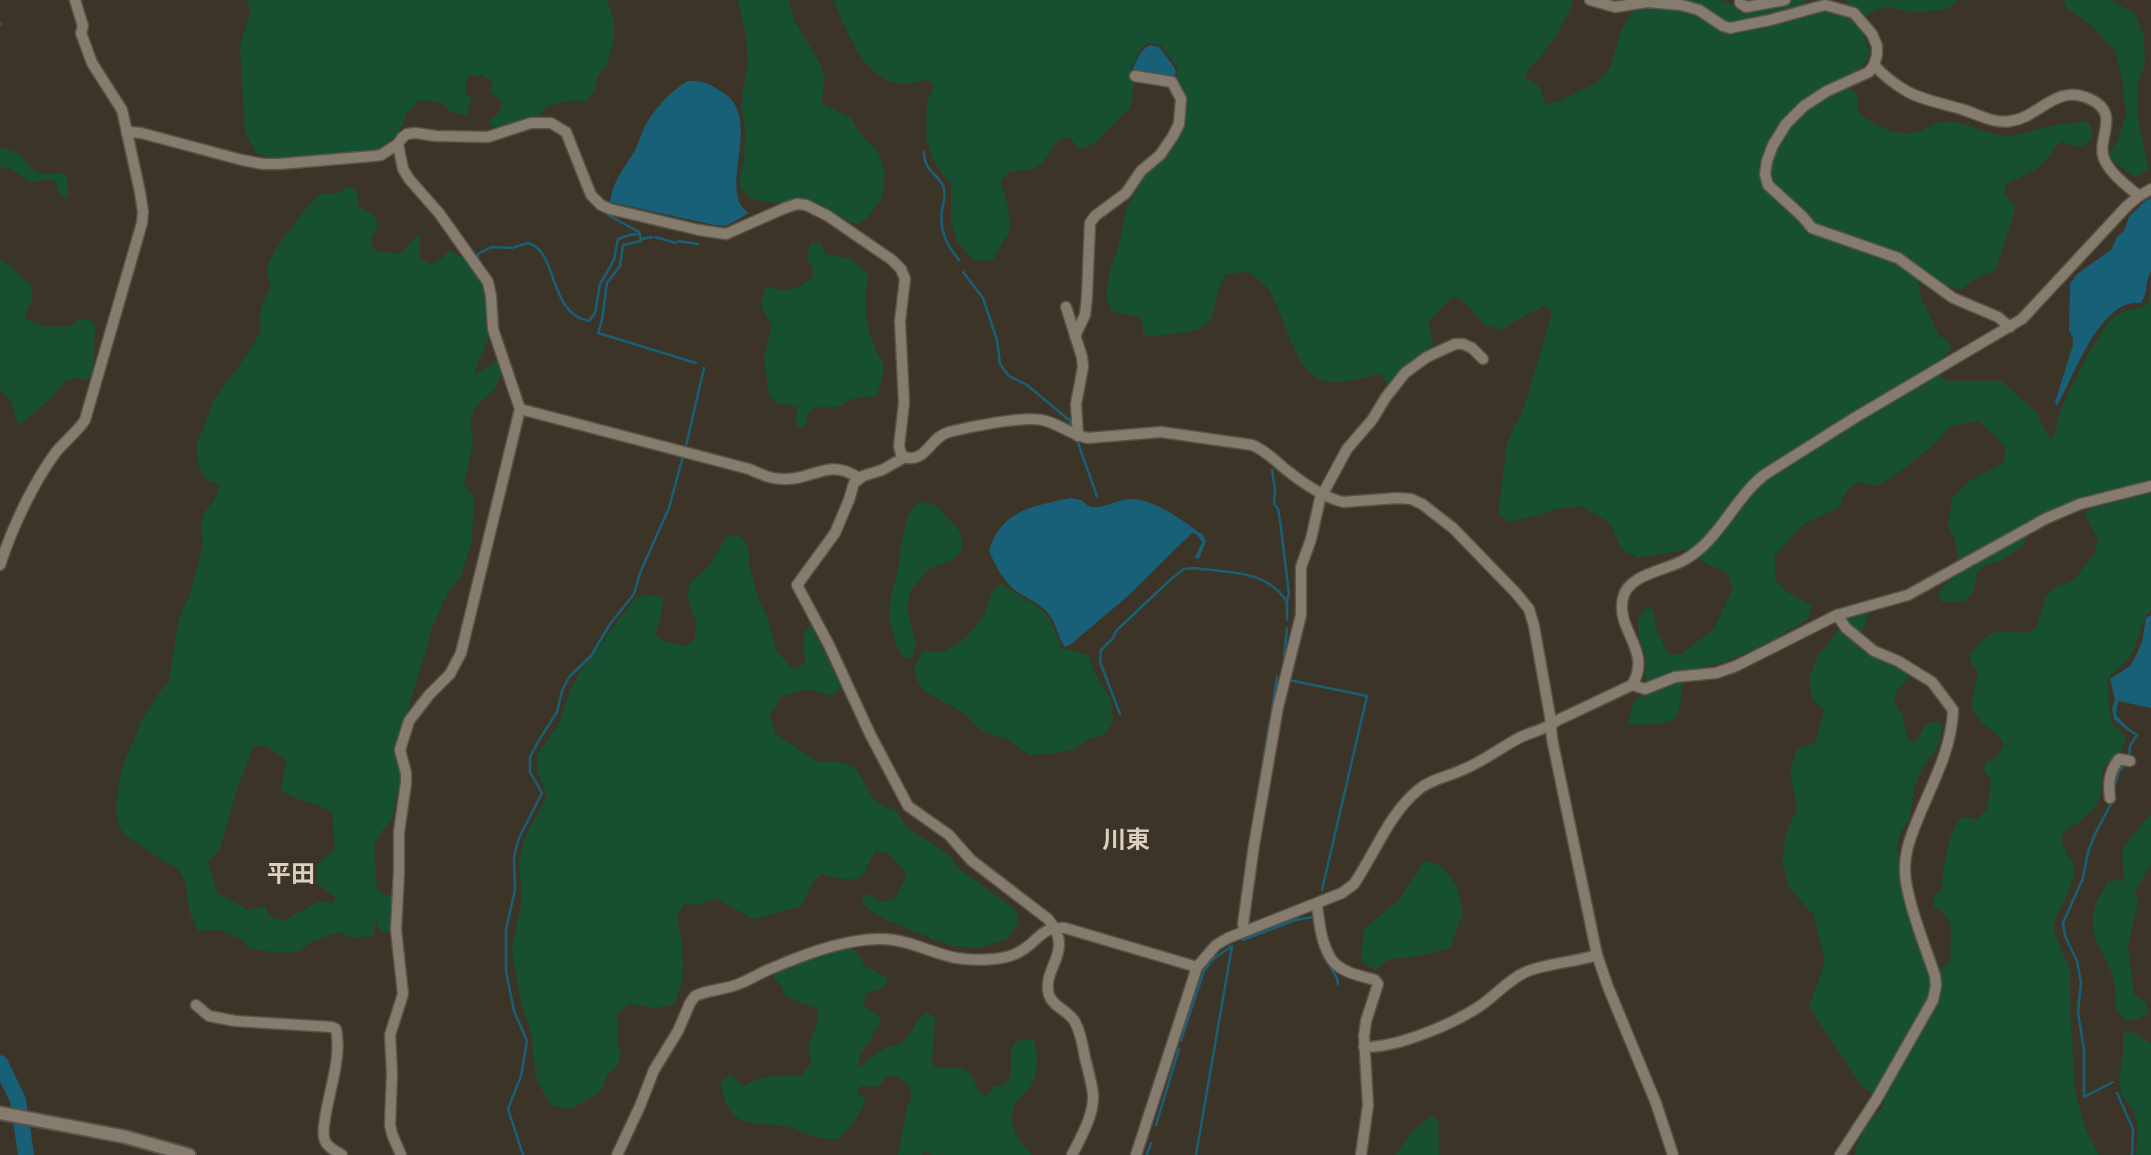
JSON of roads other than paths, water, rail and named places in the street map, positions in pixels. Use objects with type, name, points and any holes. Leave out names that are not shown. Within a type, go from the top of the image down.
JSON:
[{"type":"main road","points":[[0,1113],[126,1136],[189,1155]]},
{"type":"street","points":[[0,565],[13,527],[48,464],[80,428],[88,409],[142,223],[140,192],[122,110],[100,76],[86,47],[81,33],[81,14],[75,0]]},
{"type":"street","points":[[1590,0],[1615,7],[1647,2],[1681,5],[1699,10],[1730,28],[1832,3],[1854,13],[1872,34],[1877,46],[1874,65],[1869,72],[1827,90],[1804,106],[1786,124],[1767,161],[1765,174],[1768,185],[1812,228],[1898,258],[1954,298],[1998,317],[2010,327]]},
{"type":"street","points":[[1740,0],[1746,7],[1785,0]]},
{"type":"street","points":[[1874,65],[1908,92],[1992,121],[2020,120],[2050,100],[2065,95],[2091,99],[2106,114],[2102,153],[2105,162],[2139,196]]},
{"type":"street","points":[[1090,223],[1126,192],[1141,171],[1160,155],[1179,124],[1181,99],[1172,82],[1135,76]]},
{"type":"street","points":[[127,134],[141,133],[264,164],[381,155],[398,144],[407,134],[480,138],[531,123],[551,123],[566,132],[592,195],[601,205],[610,209],[726,234],[797,204],[806,205],[822,212],[879,249],[901,269],[905,288],[900,333],[904,403],[899,446],[905,457],[918,458],[933,441],[951,432],[1028,419],[1048,422],[1078,436],[1102,438],[1161,432],[1260,448],[1294,476],[1343,502],[1411,499],[1434,512],[1529,609],[1597,955],[1652,1094],[1672,1155]]},
{"type":"street","points":[[398,144],[403,169],[409,179],[439,213],[488,282],[494,329],[520,409],[461,653],[450,674],[409,721],[400,750],[406,783],[398,842],[400,872],[396,930],[403,994],[390,1042],[390,1125],[401,1155]]},
{"type":"street","points":[[1136,1155],[1196,967],[1216,945],[1342,893],[1354,884],[1396,815],[1418,790],[1432,781],[1466,769],[1517,739],[1550,726],[1632,685],[1637,677],[1638,654],[1622,612],[1625,591],[1631,583],[1683,561],[1698,551],[1752,485],[1764,475],[2022,319],[2139,196],[2151,189]]},
{"type":"street","points":[[1075,336],[1085,315],[1090,211]]},
{"type":"street","points":[[1066,307],[1083,367],[1076,404],[1078,436]]},
{"type":"street","points":[[1245,931],[1243,924],[1254,845],[1276,719],[1301,615],[1301,567],[1323,493],[1346,449],[1372,420],[1405,373],[1427,356],[1455,344],[1472,348],[1483,359]]},
{"type":"street","points":[[520,409],[749,469],[764,477],[790,479],[829,469],[849,472],[859,478]]},
{"type":"street","points":[[905,457],[882,470],[859,478],[854,483],[835,533],[797,585],[908,806],[949,835],[971,860],[1048,919],[1055,928],[1060,943],[1050,977],[1049,996],[1070,1014],[1080,1034],[1093,1099],[1088,1121],[1072,1155]]},
{"type":"street","points":[[1632,685],[1645,689],[1675,677],[1716,673],[1736,666],[1837,615],[1908,595],[2045,519],[2080,504],[2151,486]]},
{"type":"street","points":[[1837,615],[1846,628],[1874,651],[1898,661],[1932,682],[1953,710],[1950,740],[1913,831],[1904,869],[1935,976],[1933,1000],[1876,1100],[1840,1155]]},
{"type":"street","points":[[2110,798],[2111,769],[2119,759],[2130,761]]},
{"type":"street","points":[[1316,904],[1321,936],[1340,970],[1375,980],[1378,984],[1366,1021],[1364,1047],[1368,1105],[1361,1155]]},
{"type":"street","points":[[617,1155],[654,1070],[695,996],[734,986],[793,960],[856,940],[892,939],[957,958],[996,959],[1025,948],[1041,932],[1065,928],[1196,967]]},
{"type":"street","points":[[1364,1047],[1407,1038],[1451,1024],[1481,1006],[1515,978],[1528,971],[1597,955]]},
{"type":"street","points":[[196,1005],[209,1016],[235,1021],[336,1029],[337,1050],[324,1131],[328,1147],[342,1155]]},
{"type":"water","points":[[1150,45],[1159,47],[1175,68],[1176,74],[1173,76],[1132,71],[1141,53]]},
{"type":"water","points":[[688,81],[704,83],[719,90],[733,102],[739,117],[741,134],[736,188],[740,203],[749,213],[726,226],[610,202],[616,182],[635,150],[644,127],[659,105]]},
{"type":"water","points":[[2151,198],[2151,271],[2143,299],[2141,303],[2125,305],[2104,322],[2085,349],[2057,406],[2055,402],[2073,345],[2069,330],[2070,284],[2077,274],[2111,250],[2117,237],[2124,231],[2129,217]]},
{"type":"water","points":[[1071,498],[1093,507],[1132,499],[1152,504],[1179,518],[1204,536],[1206,541],[1199,559],[1195,558],[1202,542],[1192,533],[1128,596],[1065,647],[1048,613],[1012,587],[1000,572],[989,550],[995,536],[1011,518],[1032,507]]},
{"type":"water","points":[[2151,615],[2151,708],[2118,701],[2116,715],[2128,731],[2114,719],[2112,708],[2115,700],[2110,679],[2130,666],[2134,660],[2142,642],[2146,618]]},
{"type":"waterway","points":[[924,152],[927,165],[944,189],[941,217],[943,230],[947,242],[959,260]]},
{"type":"waterway","points":[[608,212],[608,215],[639,232],[641,241],[623,245],[620,266],[607,283],[598,333],[696,363]]},
{"type":"waterway","points":[[515,247],[528,243],[538,248],[566,307],[576,316],[589,321],[595,313],[600,284],[614,260],[618,239],[640,234]]},
{"type":"waterway","points":[[642,239],[652,237]]},
{"type":"waterway","points":[[655,237],[676,243]]},
{"type":"waterway","points":[[678,241],[698,244]]},
{"type":"waterway","points":[[478,263],[478,254],[491,247],[513,248]]},
{"type":"waterway","points":[[963,272],[983,298],[997,340],[1000,364],[1009,376],[1027,385],[1069,420],[1073,428]]},
{"type":"waterway","points":[[685,450],[704,368]]},
{"type":"waterway","points":[[1078,443],[1097,496]]},
{"type":"waterway","points":[[523,1155],[508,1109],[521,1076],[527,1041],[514,1011],[506,971],[506,929],[515,890],[514,857],[519,838],[542,793],[530,772],[530,757],[557,712],[569,677],[591,656],[610,624],[634,594],[640,573],[669,508],[683,456]]},
{"type":"waterway","points":[[1272,470],[1274,504],[1280,520],[1289,594],[1287,600]]},
{"type":"waterway","points":[[1120,714],[1100,662],[1101,650],[1116,631],[1184,569],[1233,572],[1269,583],[1287,602],[1287,620]]},
{"type":"waterway","points":[[1283,669],[1287,628]]},
{"type":"waterway","points":[[1271,716],[1277,676]]},
{"type":"waterway","points":[[1288,683],[1289,680],[1367,696],[1322,890]]},
{"type":"waterway","points":[[1256,805],[1269,725]]},
{"type":"waterway","points":[[2128,729],[2137,735],[2130,746],[2129,757]]},
{"type":"waterway","points":[[2114,788],[2119,771],[2124,765]]},
{"type":"waterway","points":[[2111,804],[2095,834],[2083,878],[2063,923],[2065,936],[2077,961],[2081,983],[2078,1012],[2084,1050],[2084,1097],[2113,1082]]},
{"type":"waterway","points":[[1245,874],[1248,855]]},
{"type":"waterway","points":[[1243,940],[1295,920],[1313,917],[1318,940]]},
{"type":"waterway","points":[[1181,1040],[1204,971],[1213,959],[1232,946]]},
{"type":"waterway","points":[[1196,1155],[1232,946]]},
{"type":"waterway","points":[[1328,963],[1338,984]]},
{"type":"waterway","points":[[1156,1125],[1179,1049]]},
{"type":"waterway","points":[[0,1063],[18,1100],[26,1155]]},
{"type":"waterway","points":[[2117,1093],[2133,1129],[2132,1155]]},
{"type":"waterway","points":[[1147,1155],[1151,1143]]},
{"type":"district","name":"川東","points":[[1126,840]]},
{"type":"district","name":"平田","points":[[291,874]]}]
